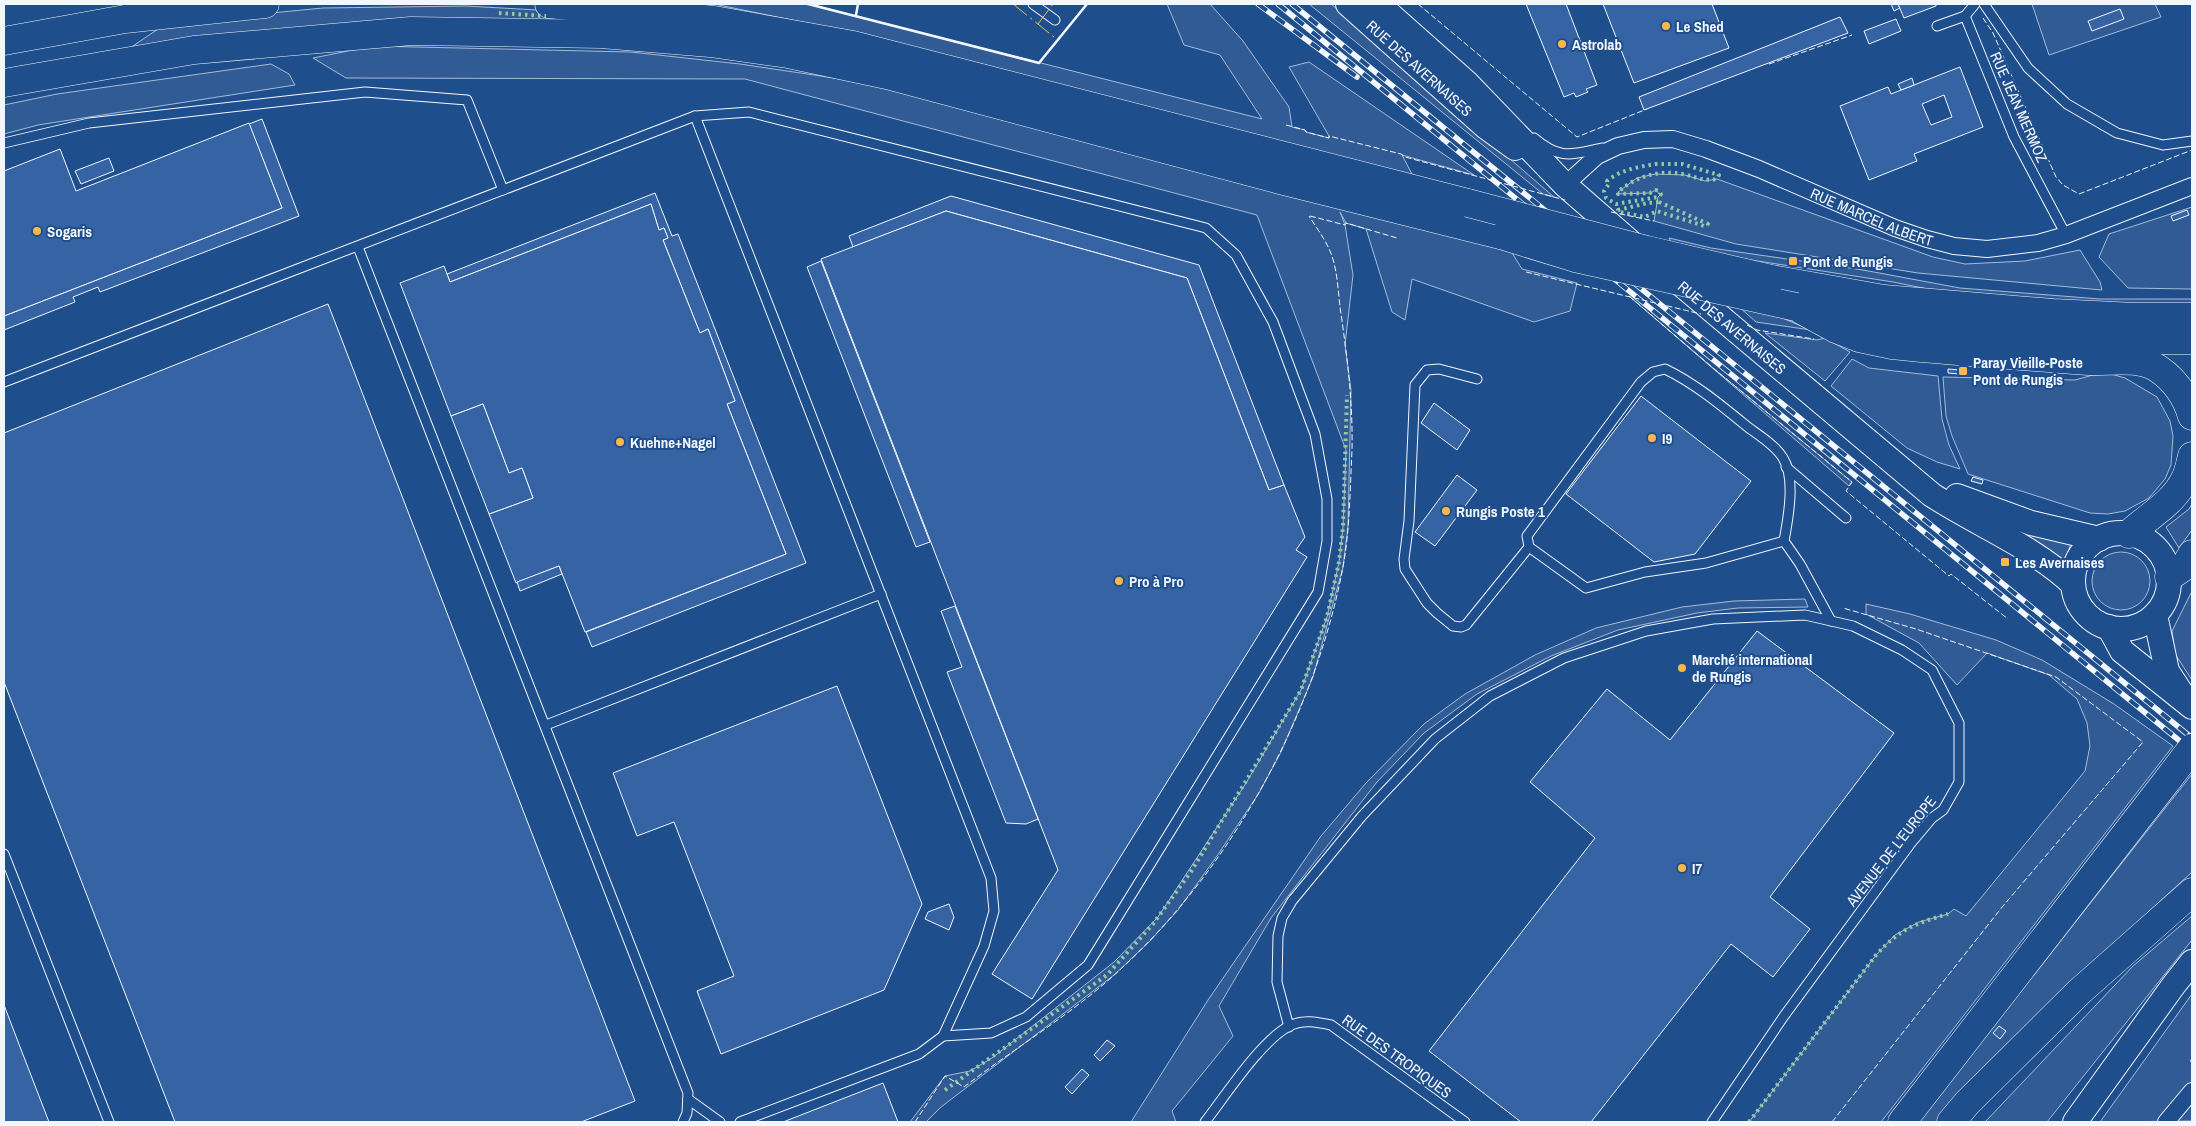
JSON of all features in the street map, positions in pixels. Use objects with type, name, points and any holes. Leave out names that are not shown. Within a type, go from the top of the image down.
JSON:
[{"type":"highway","points":[[95,23],[110,10],[138,4]]},
{"type":"highway","points":[[4,41],[95,23],[182,11],[265,4]]},
{"type":"highway","points":[[549,4],[714,20],[827,40],[1064,98],[1647,250],[1771,279],[1884,299],[2053,313],[2135,317],[2192,317]]},
{"type":"highway","points":[[12,83],[194,50],[411,31],[610,34],[710,42],[764,50],[887,75],[1233,167],[1504,236],[1585,260],[1796,307],[1886,322],[2003,334],[2076,339],[2192,340]]},
{"type":"highway","points":[[1796,307],[1851,335],[1892,345],[2085,360],[2139,361],[2156,368],[2177,385],[2186,400],[2192,416]]},
{"type":"highway","points":[[2129,534],[2164,506],[2177,491],[2186,478],[2192,456]]},
{"type":"highway","points":[[2169,578],[2185,566],[2192,554]]},
{"type":"highway","points":[[1902,1122],[2192,748]]},
{"type":"highway","points":[[1951,1122],[1967,1103],[2079,992],[2192,892]]},
{"type":"main road","name":"RUE DES AVERNAISES","points":[[1348,4],[1486,127],[1565,185]]},
{"type":"main road","name":"RUE DES AVERNAISES","points":[[1378,4],[1468,84],[1565,185],[1590,208],[1901,467],[1932,495],[1956,511],[2033,552],[2047,561],[2074,584]]},
{"type":"main road","name":"RUE DES AVERNAISES","points":[[1901,467],[1965,500],[2039,525],[2099,539]]},
{"type":"main road","points":[[2114,534],[2129,534],[2144,539],[2157,549],[2165,562],[2169,578],[2168,591],[2163,604],[2155,615],[2141,625],[2125,629],[2109,627],[2095,621],[2084,612],[2077,599],[2074,584],[2075,570],[2079,558],[2088,547],[2099,539],[2114,534]]},
{"type":"main road","points":[[2155,615],[2168,671],[2190,705]]},
{"type":"main road","points":[[2109,627],[2122,650],[2190,705]]},
{"type":"main road","points":[[2075,1122],[2192,962]]},
{"type":"street","name":"RUE MARCEL ALBERT","points":[[1565,185],[1596,156],[1618,146],[1644,140],[1673,140],[1706,149],[1759,169],[1896,228],[1942,244],[1970,248],[2000,249],[2038,243],[2066,235],[2192,186]]},
{"type":"street","points":[[2166,1122],[2192,1091]]},
{"type":"lane","points":[[1034,4],[1055,20]]},
{"type":"lane","points":[[1937,26],[1965,16],[1975,4]]},
{"type":"lane","points":[[1984,4],[2028,68],[2066,104],[2117,133],[2163,144],[2192,141]]},
{"type":"lane","name":"RUE JEAN MERMOZ","points":[[1965,16],[2014,137],[2066,235]]},
{"type":"lane","points":[[1468,84],[1539,142],[1559,153],[1582,154],[1618,146]]},
{"type":"lane","points":[[4,143],[89,123],[365,92],[467,100],[503,190]]},
{"type":"lane","points":[[4,382],[695,116],[748,112],[1206,228],[1236,256],[1273,322],[1315,434],[1327,499],[1327,541],[1318,592],[1088,965],[1026,1017],[991,1033],[943,1036]]},
{"type":"lane","points":[[695,116],[991,878],[994,912],[984,946],[943,1036],[919,1054],[740,1122]]},
{"type":"lane","points":[[358,246],[688,1093],[687,1113],[683,1122]]},
{"type":"lane","points":[[1784,541],[1706,563],[1645,572],[1586,588],[1529,547],[1527,536],[1641,382],[1653,372],[1665,368],[1685,378],[1702,390],[1784,458],[1790,480],[1784,541],[1800,564],[1831,621]]},
{"type":"lane","points":[[1477,379],[1439,369],[1427,370],[1415,385],[1409,521],[1404,559],[1405,569],[1427,603],[1453,626],[1461,627],[1466,625],[1529,547]]},
{"type":"lane","points":[[1786,467],[1846,518]]},
{"type":"lane","points":[[546,725],[880,594]]},
{"type":"lane","name":"AVENUE DE L'EUROPE","points":[[1289,1027],[1277,982],[1278,936],[1282,918],[1292,901],[1362,816],[1442,734],[1490,696],[1564,658],[1646,631],[1713,618],[1805,615],[1853,626],[1902,650],[1932,670],[1959,723],[1958,782],[1943,810],[1932,818],[1911,843],[1784,1016],[1712,1122]]},
{"type":"lane","points":[[4,854],[109,1122]]},
{"type":"lane","name":"RUE DES TROPIQUES","points":[[1205,1122],[1265,1046],[1289,1027],[1301,1022],[1313,1021],[1331,1025],[1465,1122]]},
{"type":"lane","points":[[688,1099],[720,1122]]},
{"type":"shaded area","points":[[714,4],[808,4],[1262,119],[1220,55],[1184,45],[1167,4],[1210,4],[1243,41],[1289,107],[1292,127],[1329,138],[1289,67],[1309,62],[1474,175],[1402,155],[1413,176],[816,25]]},
{"type":"shaded area","points":[[1309,4],[1331,4],[1554,197],[1543,194]]},
{"type":"shaded area","points":[[2032,4],[2155,4],[2161,17],[2049,55]]},
{"type":"shaded area","points":[[466,6],[555,11],[691,29],[127,50],[167,23],[323,8]]},
{"type":"shaded area","points":[[373,46],[631,52],[740,64],[881,85],[1509,248],[1522,269],[1577,283],[1570,311],[1534,322],[1412,279],[1405,320],[1392,312],[1366,229],[1346,223],[1340,212],[1345,225],[1353,275],[1345,345],[1351,390],[1348,527],[1343,567],[1313,677],[1281,752],[1259,793],[1217,856],[1178,910],[1150,941],[1114,975],[941,1107],[926,1122],[910,1122],[945,1076],[970,1071],[992,1058],[1114,962],[1158,917],[1246,783],[1301,690],[1327,617],[1339,562],[1343,527],[1346,450],[1257,215],[745,79],[346,78],[313,58]]},
{"type":"shaded area","points":[[271,64],[289,74],[295,85],[38,125],[4,134],[4,105],[57,94]]},
{"type":"shaded area","points":[[1655,174],[1685,175],[1705,181],[1717,179],[1933,257],[1965,264],[2025,261],[2080,250],[2100,282],[2102,290],[1918,273],[1736,244],[1654,221],[1660,195],[1656,190],[1650,193],[1618,194],[1618,192],[1637,178]]},
{"type":"shaded area","points":[[2192,207],[2192,289],[2128,288],[2099,257],[2109,234]]},
{"type":"shaded area","points":[[1669,238],[1711,248],[1863,270],[1960,288],[2100,299],[2192,299],[2192,307],[1963,296],[1893,282],[1674,248]]},
{"type":"shaded area","points":[[1629,296],[1852,482],[1849,486]]},
{"type":"shaded area","points":[[1738,306],[1770,313],[1811,330],[1756,322]]},
{"type":"shaded area","points":[[1765,333],[1817,340],[1825,338],[1850,352],[1825,381]]},
{"type":"shaded area","points":[[1852,359],[1869,368],[1938,376],[1942,419],[1949,445],[1960,469],[1937,462],[1907,448],[1831,386]]},
{"type":"shaded area","points":[[2111,374],[2125,378],[2157,397],[2170,421],[2173,436],[2171,465],[2165,479],[2149,498],[2125,511],[2108,514],[2090,513],[1968,474],[1946,416],[1943,377],[2075,380],[2093,375]]},
{"type":"shaded area","points":[[2192,504],[2192,530],[2179,548],[2166,527],[2189,509]]},
{"type":"shaded area","points":[[2012,526],[2073,539],[2064,561]]},
{"type":"shaded area","points":[[2115,552],[2127,552],[2137,556],[2146,565],[2150,587],[2142,602],[2127,610],[2115,610],[2105,606],[2096,597],[2092,587],[2092,575],[2096,565],[2105,556]]},
{"type":"shaded area","points":[[2192,591],[2192,680],[2175,654],[2172,631]]},
{"type":"shaded area","points":[[1805,599],[1808,607],[1738,608],[1697,613],[1618,630],[1551,656],[1477,694],[1424,733],[1377,782],[1271,918],[1219,1006],[1233,1036],[1172,1111],[1176,1122],[1131,1122],[1208,1000],[1321,836],[1366,783],[1424,724],[1465,694],[1535,655],[1596,628],[1682,607],[1734,601]]},
{"type":"shaded area","points":[[1866,604],[1910,614],[1996,640],[2042,660],[2114,704],[2173,746],[1881,1122],[1749,1122],[1876,955],[1895,935],[1919,922],[1948,914],[1954,909],[1966,916],[2085,771],[2090,746],[2087,723],[2077,699],[2049,675],[1987,653],[1957,685],[1919,643],[1866,614]]},
{"type":"shaded area","points":[[2192,774],[2192,872],[2063,990],[1937,1122],[1918,1122]]},
{"type":"shaded area","points":[[2192,916],[2192,940],[2047,1122],[1985,1122],[2133,966]]},
{"type":"shaded area","points":[[2192,994],[2192,1058],[2190,1061],[2192,1063],[2192,1121],[2100,1122]]},
{"type":"building","name":"Astrolab","points":[[1526,4],[1566,4],[1597,85],[1586,89],[1588,92],[1576,97],[1574,93],[1564,97]]},
{"type":"building","name":"Le Shed","points":[[1603,4],[1712,4],[1729,48],[1634,83]]},
{"type":"building","points":[[1891,4],[1898,4],[1900,8],[1894,11]]},
{"type":"building","points":[[1898,4],[1936,4],[1936,6],[1904,18]]},
{"type":"building","points":[[2120,9],[2124,19],[2092,31],[2088,21]]},
{"type":"building","points":[[1840,17],[1848,33],[1644,110],[1639,97]]},
{"type":"building","points":[[1896,19],[1901,31],[1869,44],[1864,31]]},
{"type":"building","points":[[1960,67],[1983,127],[1914,154],[1917,161],[1869,180],[1840,106],[1888,87],[1891,94]],"holes":[[[1944,95],[1952,117],[1931,125],[1922,104]]]},
{"type":"building","points":[[1912,78],[1914,85],[1901,90],[1898,84]]},
{"type":"building","points":[[262,119],[299,216],[100,292],[98,287],[73,297],[75,302],[4,330],[4,316],[282,208],[249,124]]},
{"type":"building","points":[[249,123],[282,208],[4,316],[4,171],[60,149],[76,191]]},
{"type":"building","points":[[109,158],[114,171],[81,184],[75,171]]},
{"type":"building","points":[[655,193],[672,236],[678,234],[806,563],[592,647],[586,632],[786,554],[727,404],[735,401],[708,329],[700,333],[663,240],[668,238],[664,228],[659,230],[651,204],[450,282],[447,274]]},
{"type":"building","points":[[951,196],[1199,265],[1284,485],[1269,490],[1187,278],[946,211],[853,247],[849,236]]},
{"type":"building","name":"Kuehne+Nagel","points":[[651,204],[659,230],[664,228],[668,238],[663,240],[700,333],[708,329],[735,401],[727,404],[786,554],[585,632],[559,566],[516,583],[489,514],[533,498],[522,468],[509,473],[483,404],[451,416],[400,283],[444,266],[450,282]]},
{"type":"building","points":[[2187,210],[2189,215],[2173,221],[2171,216]]},
{"type":"building","name":"Pro à Pro","points":[[946,211],[1187,278],[1269,490],[1284,485],[1305,537],[1296,550],[1307,557],[1032,999],[992,974],[1058,870],[821,259]]},
{"type":"building","points":[[821,261],[930,542],[916,547],[807,267]]},
{"type":"building","points":[[328,304],[635,1101],[581,1122],[175,1122],[4,682],[4,433]]},
{"type":"building","points":[[1948,369],[1960,370],[1959,374],[1948,373]]},
{"type":"building","name":"I9","points":[[1641,396],[1751,481],[1695,554],[1654,562],[1566,494]]},
{"type":"building","points":[[1434,403],[1470,430],[1457,450],[1421,423]]},
{"type":"building","points":[[483,404],[509,473],[522,468],[533,498],[489,514],[451,416]]},
{"type":"building","name":"Rungis Poste 1","points":[[1457,475],[1477,490],[1435,546],[1415,532]]},
{"type":"building","points":[[1973,477],[1983,480],[1982,484],[1971,481]]},
{"type":"building","points":[[2002,556],[2011,563],[2008,566],[2000,559]]},
{"type":"building","points":[[559,566],[562,574],[520,591],[517,582]]},
{"type":"building","points":[[955,606],[1038,819],[1026,824],[1006,823],[947,672],[962,667],[941,611]]},
{"type":"building","name":"I7","points":[[1757,631],[1894,733],[1770,897],[1810,929],[1773,977],[1731,944],[1591,1122],[1521,1122],[1429,1051],[1595,838],[1530,782],[1607,689],[1670,740]]},
{"type":"building","points":[[837,686],[922,904],[884,990],[721,1054],[697,991],[734,976],[674,822],[637,836],[613,773]]},
{"type":"building","points":[[949,904],[954,917],[949,930],[925,919],[928,912]]},
{"type":"building","points":[[4,1005],[22,1052],[49,1122],[4,1122]]},
{"type":"building","points":[[1999,1026],[2006,1031],[2000,1039],[1993,1033]]},
{"type":"building","points":[[1107,1040],[1115,1046],[1100,1061],[1094,1055]]},
{"type":"building","points":[[1082,1069],[1089,1075],[1072,1094],[1065,1087]]},
{"type":"building","points":[[883,1083],[898,1122],[783,1122]]},
{"type":"railway","points":[[1258,4],[1357,77]]},
{"type":"railway","points":[[1278,4],[2192,751]]},
{"type":"railway","points":[[1292,4],[2192,738]]},
{"type":"hedge","points":[[499,13],[546,16]]},
{"type":"hedge","points":[[1655,164],[1682,164],[1719,175],[1717,179],[1709,180],[1678,173],[1659,173],[1633,181],[1618,192],[1618,194],[1650,193],[1656,190],[1661,194],[1658,197],[1616,204],[1606,198],[1604,191],[1609,184],[1607,181],[1612,177],[1642,166],[1655,164]]},
{"type":"hedge","points":[[1659,202],[1708,224],[1704,226],[1657,211],[1645,217],[1619,212],[1618,210],[1659,202]]},
{"type":"hedge","points":[[945,1090],[1107,975],[1153,924],[1192,870],[1301,690],[1327,617],[1339,562],[1343,527],[1347,395]]},
{"type":"hedge","points":[[1749,1122],[1876,955],[1893,939],[1909,928],[1948,914]]},
{"type":"fence","points":[[1418,4],[1577,137],[1647,109]]},
{"type":"fence","points":[[1983,18],[1993,33],[2056,177],[2063,185],[2079,194],[2192,150]]},
{"type":"fence","points":[[1769,64],[1852,35]]},
{"type":"fence","points":[[1286,125],[1329,138],[1329,136],[1401,154],[1405,157],[1565,200]]},
{"type":"fence","points":[[1611,212],[1654,221]]},
{"type":"fence","points":[[915,1122],[945,1076],[964,1087],[1095,992],[1154,936],[1193,891],[1228,842],[1260,790],[1288,736],[1311,681],[1330,624],[1343,567],[1348,524],[1352,450],[1349,378],[1336,271],[1328,247],[1309,216]]},
{"type":"fence","points":[[1310,216],[1345,225],[1346,223],[1397,238]]},
{"type":"fence","points":[[1526,272],[1701,314]]},
{"type":"fence","points":[[1629,296],[1852,482],[1846,491],[1949,576],[1951,574],[2008,619]]},
{"type":"fence","points":[[1747,325],[1757,330],[1814,339]]},
{"type":"fence","points":[[1832,1122],[2003,906],[2143,742],[2056,677],[1916,629],[1843,608]]},
{"type":"wall","points":[[808,4],[1039,63],[1087,4]]},
{"type":"wall","points":[[856,15],[858,4]]},
{"type":"power","points":[[1013,4],[1054,37]]},
{"type":"power","points":[[1038,24],[1053,4]]},
{"type":"place","name":"Le Shed","points":[[1666,26]]},
{"type":"place","name":"Astrolab","points":[[1562,44]]},
{"type":"place","name":"Sogaris","points":[[37,231]]},
{"type":"place","name":"Pont de Rungis","points":[[1793,261]]},
{"type":"place","name":"Paray Vieille-Poste Pont de Rungis","points":[[1963,371]]},
{"type":"place","name":"I9","points":[[1652,438]]},
{"type":"place","name":"Kuehne+Nagel","points":[[620,442]]},
{"type":"place","name":"Rungis Poste 1","points":[[1446,511]]},
{"type":"place","name":"Les Avernaises","points":[[2005,562]]},
{"type":"place","name":"Pro à Pro","points":[[1119,581]]},
{"type":"place","name":"Marché international de Rungis","points":[[1682,668]]},
{"type":"place","name":"I7","points":[[1682,868]]}]
